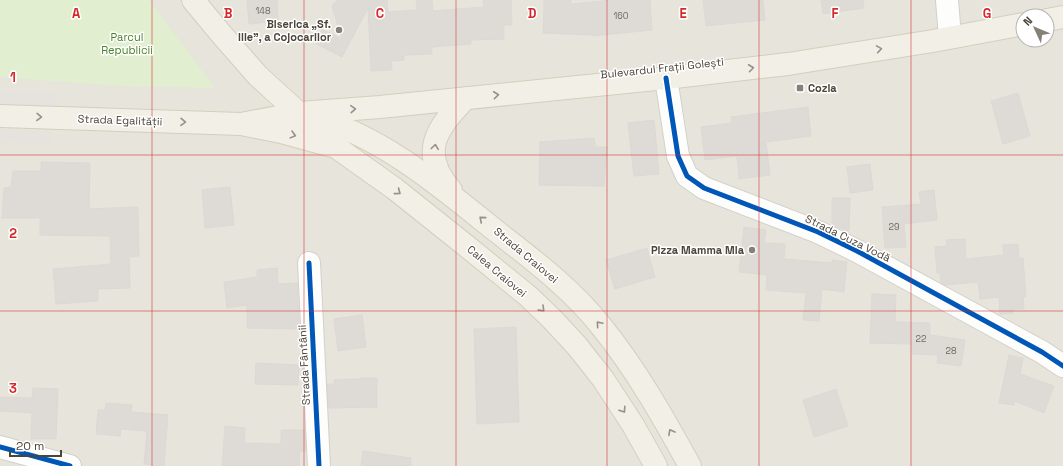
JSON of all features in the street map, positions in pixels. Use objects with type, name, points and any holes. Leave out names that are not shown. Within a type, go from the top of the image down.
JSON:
[{"type":"main road","name":"Calea Craiovei","points":[[193,0],[258,76],[336,147],[366,170],[395,189],[528,296],[552,319],[577,346],[603,379],[633,425],[656,466]]},
{"type":"main road","name":"Bulevardul Frații Golești","points":[[241,124],[300,113],[380,107],[788,64],[1015,25]]},
{"type":"main road","points":[[464,204],[443,180],[437,168],[434,155],[435,142],[440,128],[451,113],[466,98]]},
{"type":"main road","name":"Strada Craiovei","points":[[300,113],[334,123],[366,137],[403,160],[464,204],[548,272],[579,301],[601,325],[647,390],[690,466]]},
{"type":"main road","name":"Strada Egalității","points":[[0,116],[241,124]]},
{"type":"main road","points":[[241,124],[281,132],[336,147]]},
{"type":"street","points":[[947,0],[950,37]]},
{"type":"street","name":"Strada Cuza Vodă","points":[[666,78],[678,156],[687,176],[704,188],[818,232],[857,251],[1042,352],[1063,366]]},
{"type":"street","name":"Strada Fântânii","points":[[309,263],[319,466]]},
{"type":"street","points":[[3,466],[0,448],[70,466]]},
{"type":"shaded area","points":[[0,0],[1063,0],[1063,466],[0,466]]},
{"type":"shaded area","points":[[0,91],[57,92],[57,106],[0,104]]},
{"type":"shaded area","points":[[0,130],[51,131],[51,144],[0,142]]},
{"type":"green space","name":"Parcul Republicii","points":[[0,0],[149,0],[215,88],[121,86],[0,77]]},
{"type":"building","points":[[247,0],[277,0],[278,21],[249,24]]},
{"type":"building","points":[[338,0],[387,0],[388,12],[417,10],[416,0],[432,0],[433,11],[484,7],[483,0],[511,0],[512,25],[504,25],[504,39],[471,40],[471,44],[432,47],[432,54],[404,55],[404,60],[391,61],[392,70],[371,71],[368,8],[342,57],[315,43],[322,29],[342,39],[332,7]]},
{"type":"building","points":[[544,0],[571,0],[571,4],[613,0],[650,0],[652,30],[592,36],[543,33]]},
{"type":"building","points":[[703,0],[763,0],[765,20],[706,26]]},
{"type":"building","points":[[821,0],[863,0],[864,8],[823,14]]},
{"type":"building","points":[[1018,93],[1030,136],[1003,144],[991,101]]},
{"type":"building","points":[[808,107],[811,136],[766,142],[770,175],[739,179],[737,156],[705,160],[701,127],[732,123],[731,117]]},
{"type":"building","points":[[654,120],[659,174],[634,176],[628,123]]},
{"type":"building","points":[[594,138],[595,147],[607,147],[604,186],[539,185],[540,142]]},
{"type":"building","points":[[41,162],[90,163],[89,209],[138,207],[139,256],[129,257],[130,288],[98,289],[98,301],[56,304],[53,269],[111,264],[110,236],[40,235],[40,218],[2,218],[4,188],[11,187],[13,171],[41,171]]},
{"type":"building","points":[[870,164],[873,190],[850,193],[847,167]]},
{"type":"building","points":[[230,187],[234,225],[205,228],[202,190]]},
{"type":"building","points":[[934,190],[937,220],[904,224],[906,247],[885,248],[882,207],[921,204],[919,192]]},
{"type":"building","points":[[832,198],[850,198],[849,231],[832,225]]},
{"type":"building","points":[[744,227],[766,230],[764,243],[785,244],[784,259],[832,263],[832,260],[847,262],[844,292],[822,289],[819,321],[803,320],[806,293],[766,290],[767,275],[739,272]]},
{"type":"building","points":[[965,239],[966,259],[1004,255],[1003,245],[1018,244],[1019,258],[1023,258],[1026,297],[1023,297],[1024,309],[1013,309],[1013,313],[1000,314],[999,297],[980,299],[978,282],[945,285],[941,282],[940,273],[937,273],[935,247],[947,246],[946,240]]},
{"type":"building","points":[[647,248],[655,277],[615,289],[606,260]]},
{"type":"building","points":[[277,268],[278,284],[297,283],[299,329],[247,328],[247,305],[227,308],[224,282],[257,277],[257,270]]},
{"type":"building","points":[[872,294],[896,295],[895,322],[930,323],[930,335],[965,340],[961,366],[937,363],[938,355],[912,354],[912,344],[870,343]]},
{"type":"building","points":[[362,315],[366,347],[338,351],[334,319]]},
{"type":"building","points":[[516,327],[519,422],[477,424],[474,329]]},
{"type":"building","points":[[1009,355],[1023,358],[1020,374],[1054,386],[1044,413],[1014,401],[1014,405],[999,403]]},
{"type":"building","points":[[256,363],[299,365],[298,385],[255,384]]},
{"type":"building","points":[[377,378],[377,407],[329,408],[327,384],[335,384],[334,380]]},
{"type":"building","points":[[33,388],[58,389],[56,439],[31,439],[32,413],[0,411],[0,397],[32,398]]},
{"type":"building","points":[[836,389],[848,426],[814,437],[803,400]]},
{"type":"building","points":[[106,403],[132,405],[131,412],[168,415],[164,466],[144,464],[147,431],[121,429],[120,436],[96,434],[98,410],[105,410]]},
{"type":"building","points":[[225,426],[245,428],[244,443],[281,444],[281,430],[305,430],[306,451],[300,451],[299,466],[222,466]]},
{"type":"building","points":[[363,451],[411,458],[411,466],[361,466]]},
{"type":"cycle path","points":[[666,78],[678,156],[687,176],[704,188],[818,232],[857,251],[1042,352],[1063,366]]},
{"type":"cycle path","points":[[309,263],[319,466]]},
{"type":"cycle path","points":[[0,447],[70,466]]},
{"type":"place","name":"Biserica „Sf. Ilie”, a Cojocarilor","points":[[339,30]]},
{"type":"place","name":"Cozia","points":[[800,88]]},
{"type":"place","name":"Pizza Mamma Mia","points":[[752,250]]}]
